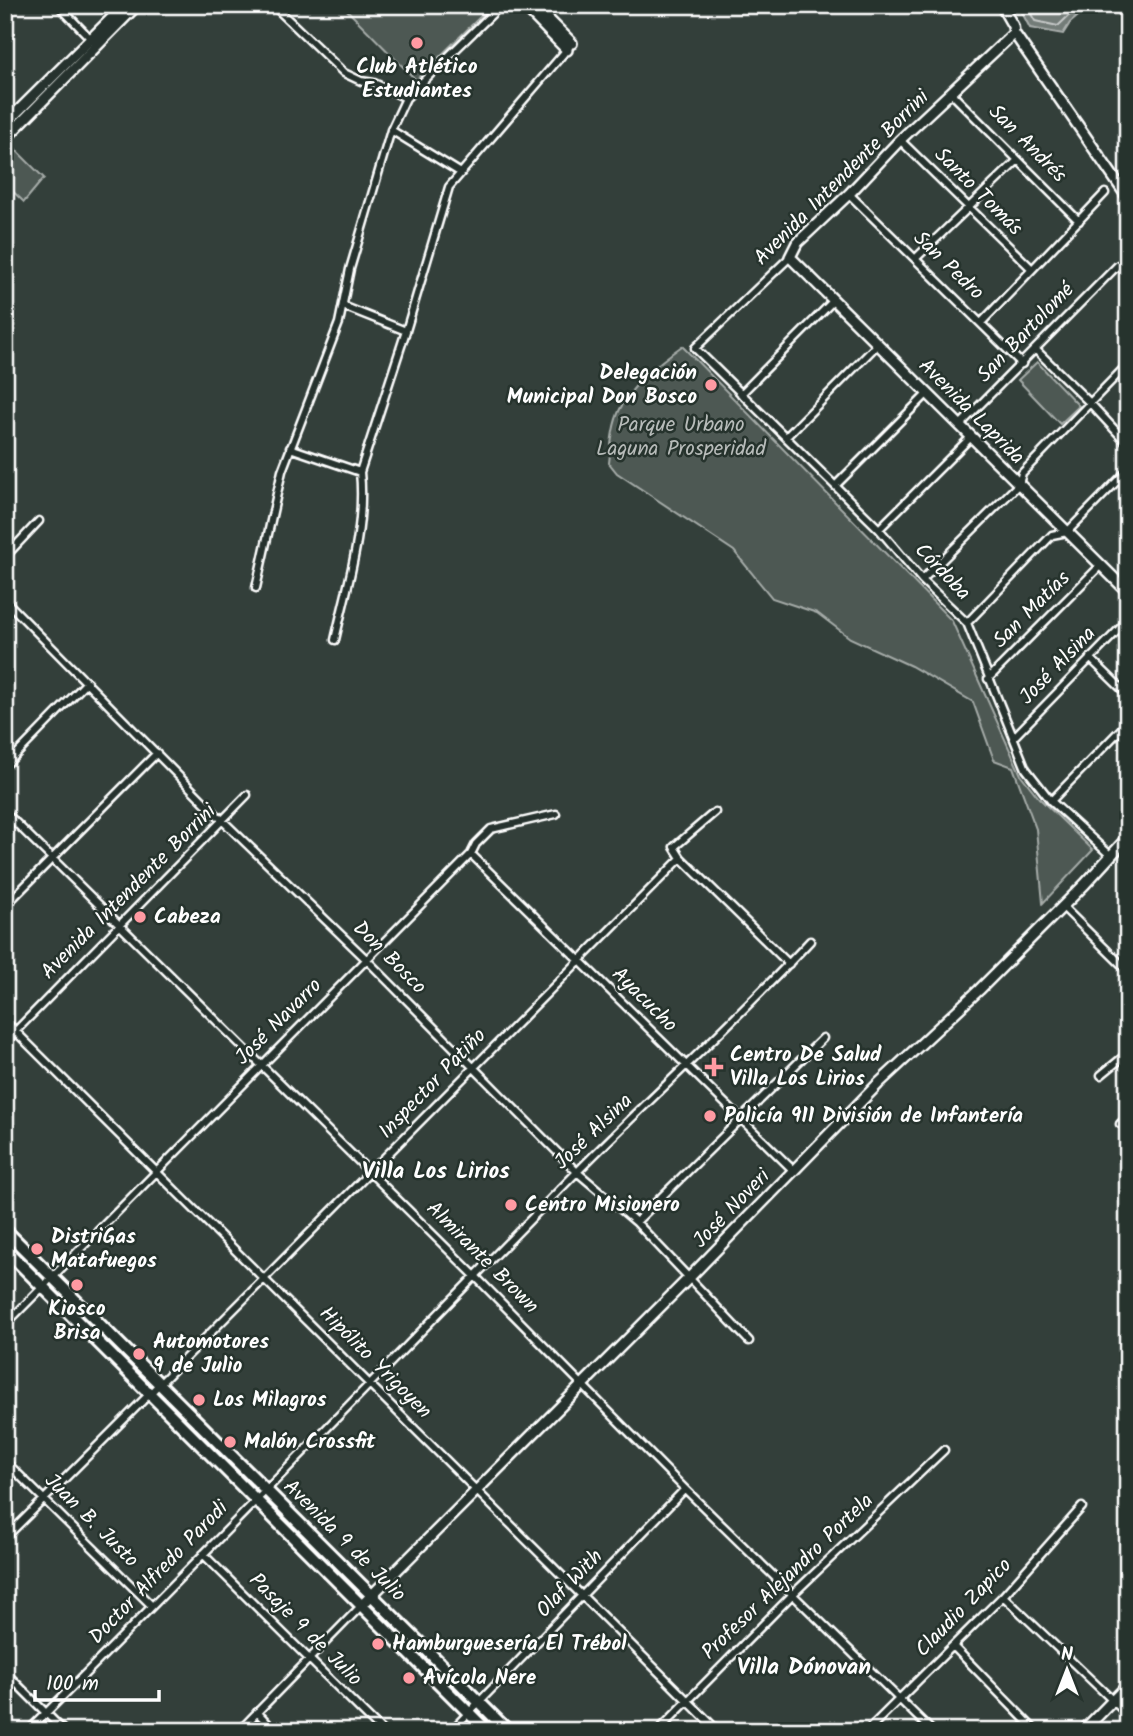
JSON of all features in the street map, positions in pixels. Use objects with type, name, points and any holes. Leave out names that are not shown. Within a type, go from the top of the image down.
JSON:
[{"type":"main road","name":"Avenida 9 de Julio","points":[[5,1230],[53,1276],[256,1498],[488,1731]]},
{"type":"main road","name":"Avenida 9 de Julio","points":[[5,1249],[265,1489],[508,1731]]},
{"type":"street","points":[[58,5],[94,42]]},
{"type":"street","points":[[5,139],[125,5]]},
{"type":"street","points":[[5,124],[137,5]]},
{"type":"street","points":[[273,5],[344,73],[406,98]]},
{"type":"street","points":[[256,588],[282,471],[339,323],[350,269],[391,130],[406,98],[501,5]]},
{"type":"street","points":[[335,640],[358,531],[362,493],[360,472],[449,187],[570,46],[539,16],[523,5]]},
{"type":"street","points":[[534,5],[539,16]]},
{"type":"street","points":[[539,16],[551,5]]},
{"type":"street","points":[[1001,5],[1014,33],[1128,198]]},
{"type":"street","name":"Avenida Intendente Borrini","points":[[695,348],[790,257],[797,243],[849,194],[900,140],[1014,33]]},
{"type":"street","name":"San Andrés","points":[[951,93],[1079,221]]},
{"type":"street","points":[[391,130],[461,173]]},
{"type":"street","name":"Santo Tomás","points":[[900,140],[1032,270]]},
{"type":"street","points":[[915,258],[1018,160]]},
{"type":"street","points":[[981,323],[1105,193]]},
{"type":"street","name":"San Pedro","points":[[849,194],[1022,364]]},
{"type":"street","name":"Avenida Laprida","points":[[790,257],[1128,592]]},
{"type":"street","name":"San Bartolomé","points":[[960,425],[1118,265]]},
{"type":"street","points":[[741,394],[833,301]]},
{"type":"street","points":[[342,306],[406,331]]},
{"type":"street","points":[[786,438],[877,345]]},
{"type":"street","name":"Córdoba","points":[[695,348],[879,529],[922,580],[967,623],[1026,769],[1051,801],[1110,855]]},
{"type":"street","points":[[1035,350],[1128,444]]},
{"type":"street","points":[[922,580],[1019,484],[1022,473],[1125,367]]},
{"type":"street","points":[[835,486],[927,394]]},
{"type":"street","points":[[879,529],[971,437]]},
{"type":"street","points":[[290,448],[360,472]]},
{"type":"street","points":[[967,623],[1052,535],[1067,532],[1128,470]]},
{"type":"street","points":[[5,557],[39,521]]},
{"type":"street","name":"San Matías","points":[[988,679],[1101,565]]},
{"type":"street","name":"Don Bosco","points":[[5,600],[223,821],[366,959],[577,1172],[636,1222],[749,1341]]},
{"type":"street","name":"José Alsina","points":[[1014,737],[1128,620]]},
{"type":"street","points":[[1090,659],[1128,695]]},
{"type":"street","points":[[5,766],[87,682]]},
{"type":"street","points":[[1051,801],[1128,722]]},
{"type":"street","points":[[5,906],[157,753]]},
{"type":"street","name":"Avenida Intendente Borrini","points":[[5,1042],[247,795]]},
{"type":"street","name":"Almirante Brown","points":[[5,812],[932,1731]]},
{"type":"street","points":[[715,813],[674,848],[789,964]]},
{"type":"street","name":"José Navarro","points":[[5,1325],[471,854],[476,844],[491,829],[556,814]]},
{"type":"street","name":"José Noveri","points":[[362,1605],[690,1277],[878,1084],[979,990],[1127,838]]},
{"type":"street","name":"Ayacucho","points":[[471,854],[793,1170]]},
{"type":"street","name":"Inspector Patiño","points":[[5,1538],[266,1279],[472,1067],[681,858]]},
{"type":"street","points":[[1062,906],[1128,971]]},
{"type":"street","name":"José Alsina","points":[[256,1498],[577,1172],[687,1067],[810,941]]},
{"type":"street","name":"Hipólito Yrigoyen","points":[[5,1021],[718,1731]]},
{"type":"street","points":[[636,1222],[823,1038]]},
{"type":"street","points":[[1101,1075],[1128,1053]]},
{"type":"street","points":[[1120,1124],[1128,1117]]},
{"type":"street","name":"Profesor Alejandro Portela","points":[[658,1731],[793,1594],[944,1450]]},
{"type":"street","name":"Juan B. Justo","points":[[5,1461],[152,1606]]},
{"type":"street","name":"Olaf With","points":[[451,1731],[685,1489]]},
{"type":"street","name":"Doctor Alfredo Parodi","points":[[28,1731],[256,1498]]},
{"type":"street","name":"Claudio Zapico","points":[[867,1731],[1003,1596],[1082,1507]]},
{"type":"street","name":"Pasaje 9 de Julio","points":[[203,1554],[382,1731]]},
{"type":"street","points":[[1003,1596],[1128,1715]]},
{"type":"street","points":[[239,1731],[362,1605]]},
{"type":"street","points":[[953,1646],[1036,1731]]},
{"type":"street","points":[[5,1672],[64,1731]]},
{"type":"street","points":[[1083,1731],[1128,1685]]},
{"type":"street","points":[[257,1712],[275,1731]]},
{"type":"green space","name":"Club Atlético Estudiantes","points":[[342,5],[492,5],[416,80]]},
{"type":"green space","points":[[13,147],[44,178],[24,202],[5,184],[5,155]]},
{"type":"green space","name":"Parque Urbano Laguna Prosperidad","points":[[682,346],[952,621],[1021,775],[1039,798],[1093,850],[1043,903],[1036,829],[1013,767],[994,760],[973,702],[911,666],[850,638],[817,613],[772,598],[734,551],[617,473],[609,463],[615,422],[626,399],[647,374]]},
{"type":"green space","points":[[1037,362],[1079,406],[1060,424],[1018,380]]},
{"type":"green space","points":[[264,1495],[359,1588],[356,1592],[261,1498]]},
{"type":"green space","points":[[374,1604],[467,1699],[464,1702],[371,1608]]},
{"type":"water","points":[[1018,5],[1091,5],[1070,23],[1063,34],[1030,28]]},
{"type":"place","name":"Club Atlético Estudiantes","points":[[417,43]]},
{"type":"place","name":"Delegación Municipal Don Bosco","points":[[711,385]]},
{"type":"place","name":"Cabeza","points":[[140,917]]},
{"type":"place","name":"Centro De Salud Villa Los Lirios","points":[[714,1067]]},
{"type":"place","name":"Policía 911 División de Infantería","points":[[710,1116]]},
{"type":"place","name":"Centro Misionero","points":[[511,1205]]},
{"type":"place","name":"DistriGas Matafuegos","points":[[37,1249]]},
{"type":"place","name":"Kiosco Brisa","points":[[77,1285]]},
{"type":"place","name":"Automotores 9 de Julio","points":[[139,1354]]},
{"type":"place","name":"Los Milagros","points":[[199,1400]]},
{"type":"place","name":"Malón Crossfit","points":[[230,1442]]},
{"type":"place","name":"Hamburguesería El Trébol","points":[[378,1644]]},
{"type":"place","name":"Avícola Nere","points":[[409,1678]]},
{"type":"district","name":"Villa Los Lirios","points":[[436,1172]]},
{"type":"district","name":"Villa Dónovan","points":[[804,1668]]}]
